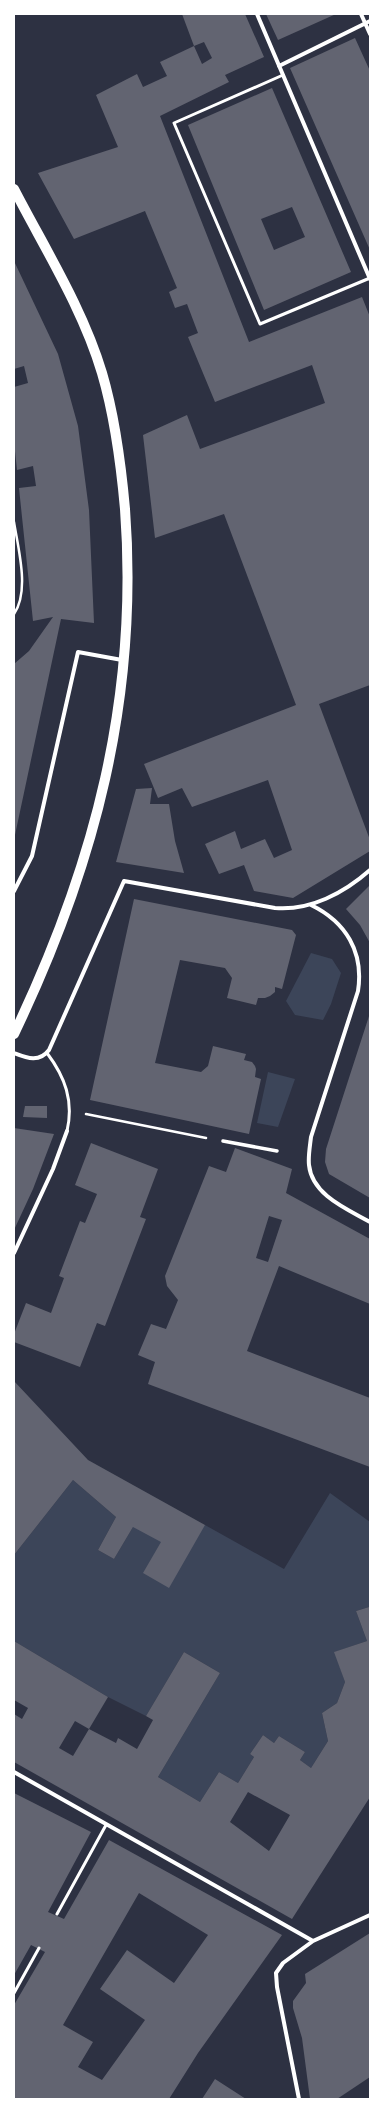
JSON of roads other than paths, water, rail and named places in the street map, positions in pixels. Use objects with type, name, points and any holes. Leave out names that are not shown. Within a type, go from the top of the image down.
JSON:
[{"type":"main road","points":[[14,189],[92,341],[111,405],[122,482],[127,549],[127,598],[119,710],[98,815],[68,909],[47,963],[14,1034]]},
{"type":"street","points":[[257,14],[370,279]]},
{"type":"street","points":[[361,14],[368,22],[370,34]]},
{"type":"street","points":[[279,66],[368,22]]},
{"type":"street","points":[[14,891],[32,856],[78,652],[123,660]]},
{"type":"street","points":[[14,1053],[30,1059],[39,1058],[47,1053],[124,881],[276,908],[293,909],[330,897],[370,870]]},
{"type":"street","points":[[311,904],[335,921],[348,938],[357,954],[360,977],[358,991],[312,1137],[309,1155],[310,1173],[314,1181],[326,1195],[370,1222]]},
{"type":"street","points":[[14,1253],[53,1170],[67,1131]]},
{"type":"street","points":[[223,1141],[277,1151]]},
{"type":"street","points":[[14,1772],[313,1941]]},
{"type":"street","points":[[299,2099],[277,1986],[276,1973],[283,1963],[313,1941],[370,1915]]},
{"type":"lane","points":[[283,75],[174,123],[244,288],[260,324],[370,279]]},
{"type":"lane","points":[[47,1053],[61,1074],[71,1111],[67,1131]]},
{"type":"lane","points":[[57,1914],[106,1825]]},
{"type":"lane","points":[[14,1993],[38,1948]]}]
